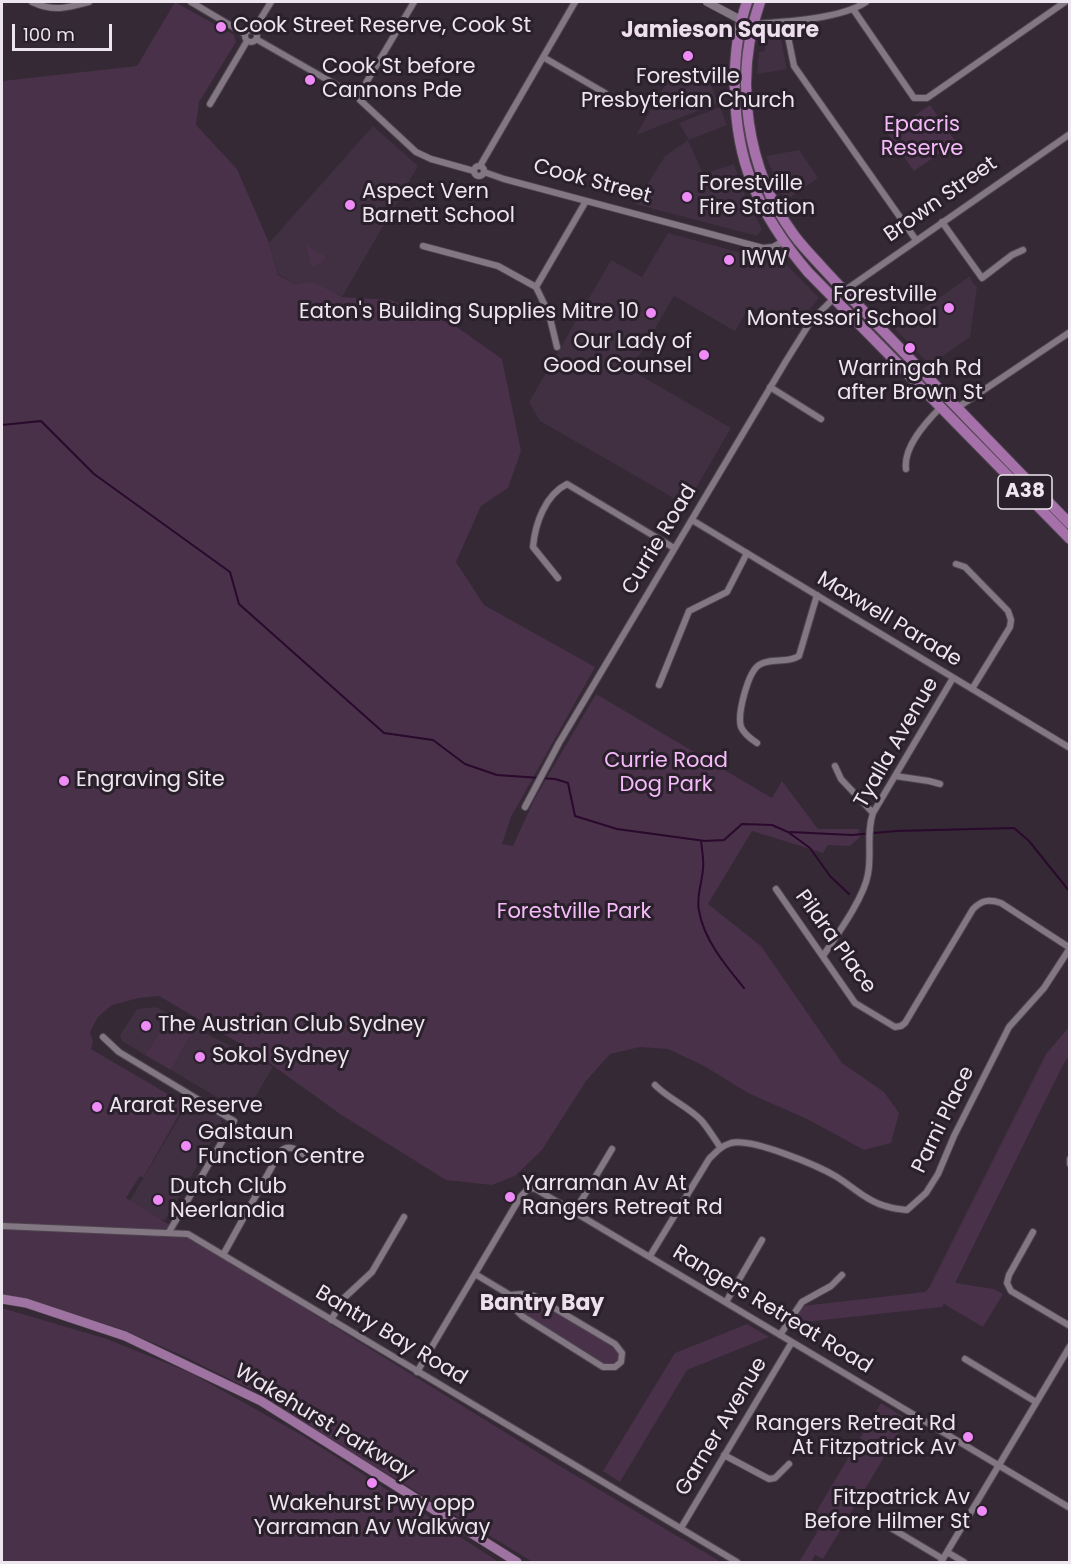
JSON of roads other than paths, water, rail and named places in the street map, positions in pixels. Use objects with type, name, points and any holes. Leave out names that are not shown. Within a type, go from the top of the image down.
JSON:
[{"type":"highway","name":"A38","points":[[747,2],[737,37],[736,102],[742,148],[751,182],[764,210],[808,272],[1070,524]]},
{"type":"highway","name":"A38","points":[[760,2],[753,24],[746,93],[751,138],[770,194],[794,236],[945,403]]},
{"type":"highway","points":[[741,20],[753,24]]},
{"type":"highway","name":"Cook Street","points":[[784,241],[794,236]]},
{"type":"highway","name":"Brown Street","points":[[834,298],[844,291]]},
{"type":"highway","name":"A38","points":[[954,411],[1070,539]]},
{"type":"main road","name":"Wakehurst Parkway","points":[[2,1299],[27,1303],[125,1336],[261,1401],[517,1563]]},
{"type":"street","points":[[32,2],[53,9],[63,9],[89,2]]},
{"type":"street","points":[[191,2],[245,34],[247,41]]},
{"type":"street","points":[[253,31],[271,2]]},
{"type":"street","points":[[256,39],[358,96],[414,2]]},
{"type":"street","points":[[482,169],[575,2]]},
{"type":"street","points":[[707,2],[741,20]]},
{"type":"street","points":[[753,24],[785,22],[853,9],[866,2]]},
{"type":"street","points":[[853,9],[914,98],[927,98],[1065,2]]},
{"type":"street","points":[[785,22],[794,66],[916,240]]},
{"type":"street","points":[[245,34],[253,31]]},
{"type":"street","points":[[253,31],[256,39]]},
{"type":"street","points":[[247,41],[252,42],[256,39]]},
{"type":"street","points":[[210,104],[247,41]]},
{"type":"street","points":[[543,57],[605,93]]},
{"type":"street","name":"Cook Street","points":[[358,96],[416,152],[431,159],[474,171],[477,175],[482,174],[482,169],[502,179],[763,248],[773,247],[784,241]]},
{"type":"street","name":"Brown Street","points":[[844,291],[1070,134]]},
{"type":"street","points":[[536,287],[586,201]]},
{"type":"street","points":[[942,222],[982,278],[1012,255],[1023,250]]},
{"type":"street","points":[[423,246],[498,266],[536,287],[549,314],[557,347]]},
{"type":"street","name":"Currie Road","points":[[525,807],[559,743],[770,387],[811,321],[834,298]]},
{"type":"street","points":[[954,411],[1070,332]]},
{"type":"street","points":[[770,387],[821,418]]},
{"type":"street","points":[[906,469],[905,462],[910,448],[930,418],[945,403]]},
{"type":"street","points":[[558,578],[533,547],[535,531],[547,502],[559,488],[567,484],[674,548]]},
{"type":"street","name":"Maxwell Parade","points":[[692,520],[1070,748]]},
{"type":"street","points":[[659,685],[689,611],[727,592],[747,553]]},
{"type":"street","points":[[956,564],[965,567],[1008,611],[1011,620],[1010,627],[972,689]]},
{"type":"street","points":[[757,743],[748,737],[741,727],[740,713],[749,679],[758,666],[793,660],[799,656],[817,595]]},
{"type":"street","name":"Tyalla Avenue","points":[[823,956],[866,884],[870,859],[868,833],[873,813],[952,678]]},
{"type":"street","points":[[835,766],[841,779],[873,813]]},
{"type":"street","points":[[895,776],[940,784]]},
{"type":"street","name":"Pildra Place","points":[[776,890],[855,1003],[890,1025],[901,1026],[974,909],[984,901],[1001,903],[1070,948]]},
{"type":"street","name":"Parni Place","points":[[720,1147],[733,1142],[748,1143],[806,1162],[888,1207],[907,1209],[926,1193],[938,1174],[954,1136],[1009,1027],[1044,988],[1070,948]]},
{"type":"street","points":[[103,1037],[119,1053],[234,1121],[169,1232]]},
{"type":"street","points":[[650,1256],[701,1171],[720,1147],[701,1121],[655,1085]]},
{"type":"street","points":[[223,1255],[280,1152],[290,1147],[312,1160]]},
{"type":"street","points":[[574,1211],[612,1149]]},
{"type":"street","points":[[1070,1159],[1070,1164]]},
{"type":"street","name":"Rangers Retreat Road","points":[[475,1274],[521,1196],[526,1190],[534,1188],[1070,1508]]},
{"type":"street","points":[[331,1320],[344,1298],[372,1272],[404,1217]]},
{"type":"street","name":"Bantry Bay Road","points":[[2,1226],[188,1234],[737,1563]]},
{"type":"street","points":[[1033,1232],[1009,1275],[1007,1283],[1011,1291],[1070,1326]]},
{"type":"street","points":[[726,1302],[762,1240]]},
{"type":"street","points":[[417,1371],[475,1274],[510,1295],[534,1296],[615,1344],[622,1353],[621,1362],[615,1367],[603,1367],[522,1316],[517,1311],[510,1295]]},
{"type":"street","points":[[780,1335],[802,1302],[812,1294],[831,1286],[842,1275]]},
{"type":"street","name":"Garner Avenue","points":[[681,1528],[792,1342]]},
{"type":"street","points":[[943,1558],[1070,1346]]},
{"type":"street","points":[[965,1359],[1036,1402]]},
{"type":"street","points":[[724,1455],[769,1479],[775,1478],[789,1464]]},
{"type":"street","points":[[891,1528],[943,1558],[964,1563]]},
{"type":"waterway","points":[[2,425],[41,421],[94,474],[230,572],[239,604],[384,733],[433,740],[465,764],[497,775],[555,779],[568,783],[575,816],[617,829],[705,841],[724,840],[742,824],[772,825],[788,832],[810,848],[830,876],[849,894]]},
{"type":"waterway","points":[[790,832],[852,835],[896,831],[1014,828],[1029,841],[1070,892]]},
{"type":"waterway","points":[[701,841],[703,866],[698,900],[702,922],[717,952],[744,988]]},
{"type":"place","name":"Cook Street Reserve, Cook St","points":[[221,27]]},
{"type":"place","name":"Forestville Presbyterian Church","points":[[688,56]]},
{"type":"place","name":"Cook St before Cannons Pde","points":[[310,80]]},
{"type":"place","name":"Forestville Fire Station","points":[[687,197]]},
{"type":"place","name":"Aspect Vern Barnett School","points":[[350,205]]},
{"type":"place","name":"IWW","points":[[729,260]]},
{"type":"place","name":"Forestville Montessori School","points":[[949,308]]},
{"type":"place","name":"Eaton's Building Supplies Mitre 10","points":[[651,313]]},
{"type":"place","name":"Warringah Rd after Brown St","points":[[910,348]]},
{"type":"place","name":"Our Lady of Good Counsel","points":[[704,355]]},
{"type":"place","name":"Engraving Site","points":[[64,781]]},
{"type":"place","name":"The Austrian Club Sydney","points":[[146,1026]]},
{"type":"place","name":"Sokol Sydney","points":[[200,1057]]},
{"type":"place","name":"Ararat Reserve","points":[[97,1107]]},
{"type":"place","name":"Galstaun Function Centre","points":[[186,1146]]},
{"type":"place","name":"Yarraman Av At Rangers Retreat Rd","points":[[510,1197]]},
{"type":"place","name":"Dutch Club Neerlandia","points":[[158,1200]]},
{"type":"place","name":"Rangers Retreat Rd At Fitzpatrick Av","points":[[968,1437]]},
{"type":"place","name":"Wakehurst Pwy opp Yarraman Av Walkway","points":[[372,1483]]},
{"type":"place","name":"Fitzpatrick Av Before Hilmer St","points":[[982,1511]]},
{"type":"district","name":"Jamieson Square","points":[[720,31]]},
{"type":"district","name":"Bantry Bay","points":[[542,1304]]},
{"type":"park label","name":"Epacris Reserve","points":[[922,138]]},
{"type":"park label","name":"Currie Road Dog Park","points":[[666,774]]},
{"type":"park label","name":"Forestville Park","points":[[574,913]]}]
